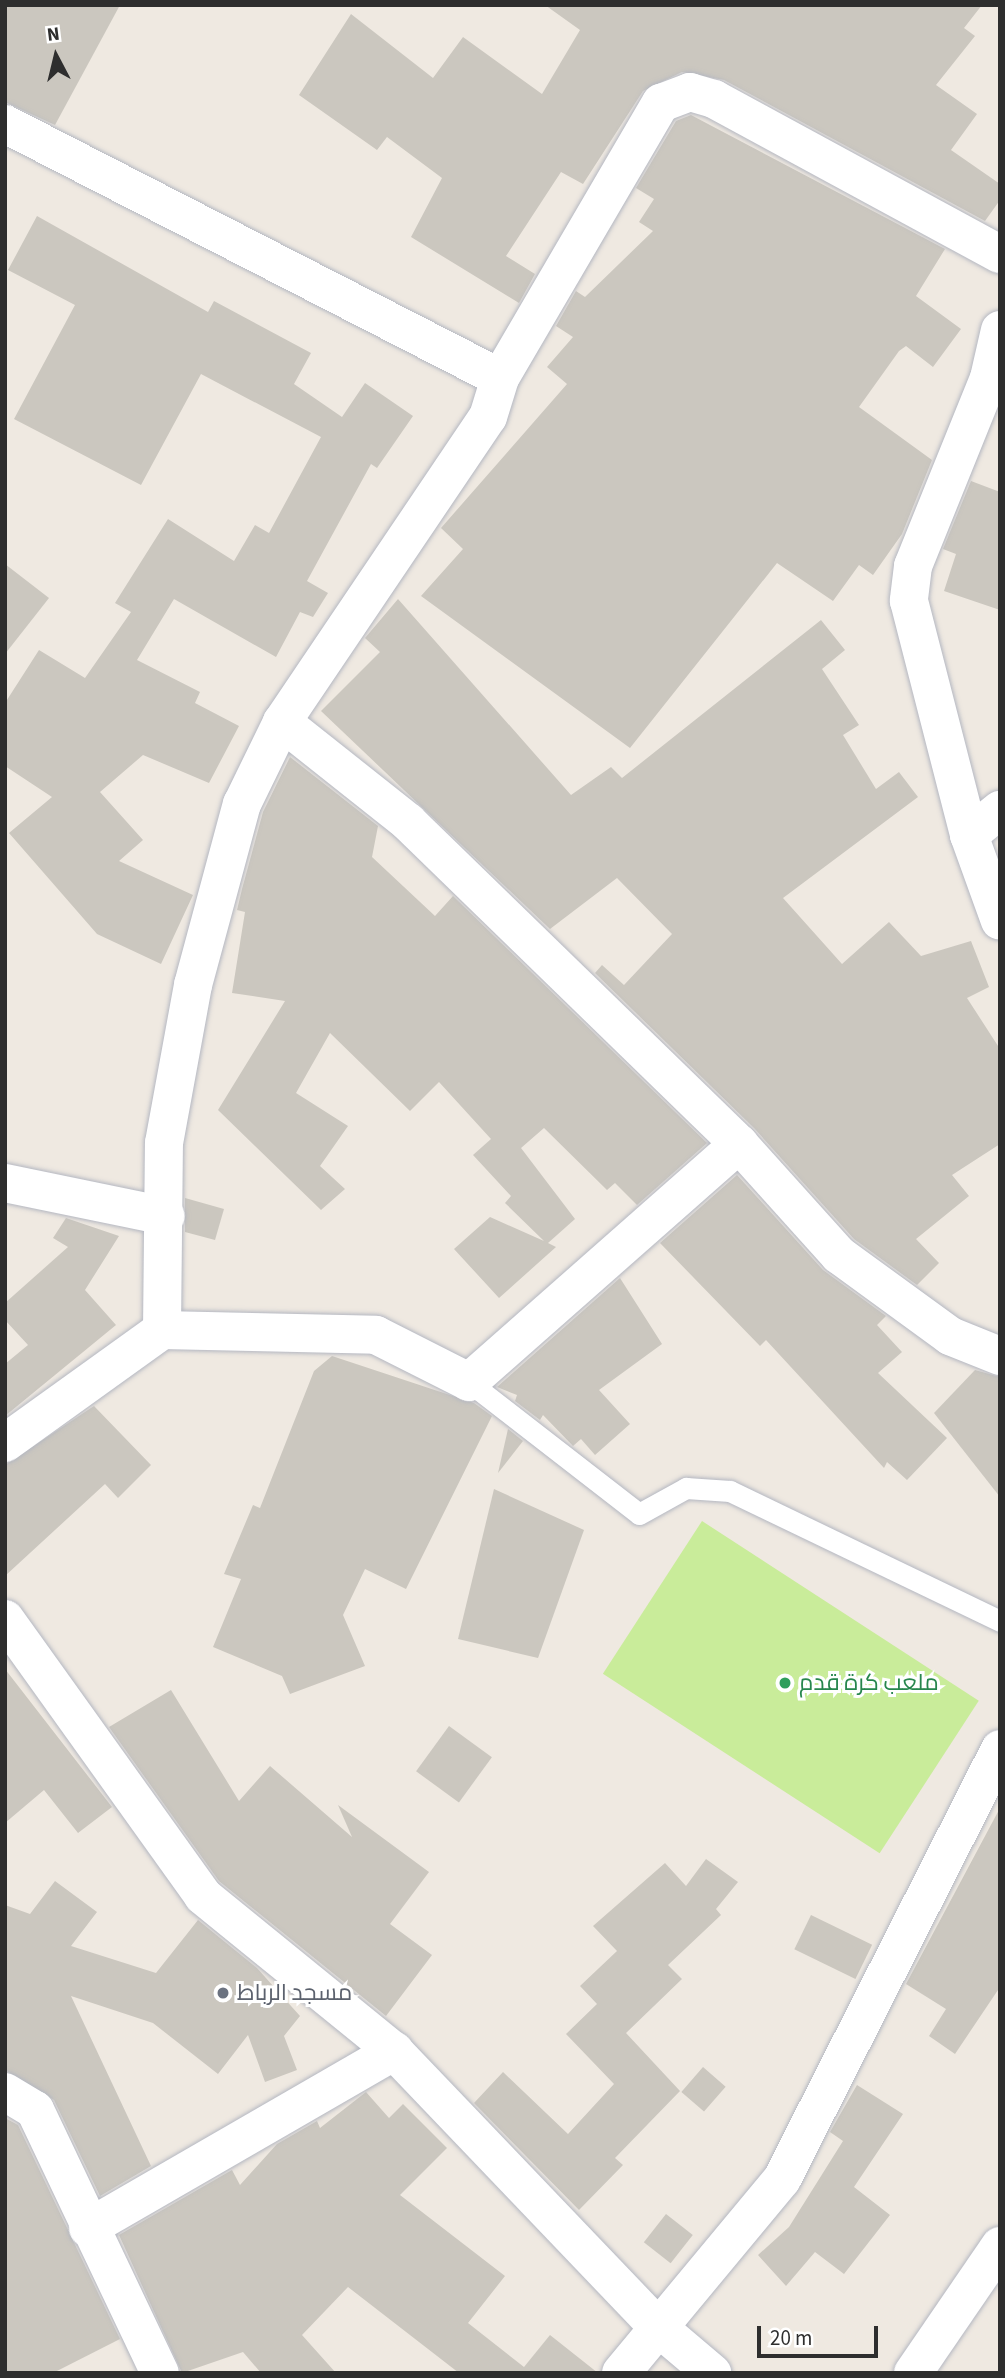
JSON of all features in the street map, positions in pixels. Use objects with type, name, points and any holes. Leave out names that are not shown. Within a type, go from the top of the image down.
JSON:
[{"type":"street","points":[[162,1330],[166,1216],[164,1143],[193,985],[242,804],[282,722],[488,417],[500,378],[661,103],[690,92],[1000,254]]},
{"type":"street","points":[[5,124],[500,378]]},
{"type":"street","points":[[1000,330],[989,378],[913,566],[909,601],[969,835],[1000,921]]},
{"type":"street","points":[[282,722],[408,822],[739,1144],[839,1255],[950,1336],[1000,1356]]},
{"type":"street","points":[[969,835],[1000,810]]},
{"type":"street","points":[[5,1443],[162,1330],[376,1335],[469,1382],[739,1144]]},
{"type":"street","points":[[5,1182],[166,1216]]},
{"type":"street","points":[[5,1619],[203,1896],[394,2050],[659,2328],[712,2373]]},
{"type":"street","points":[[621,2373],[782,2179],[1000,1749]]},
{"type":"street","points":[[88,2228],[394,2050]]},
{"type":"street","points":[[5,2092],[35,2110],[88,2228],[160,2373]]},
{"type":"street","points":[[913,2373],[1000,2246]]},
{"type":"lane","points":[[469,1382],[639,1514],[687,1488],[730,1491],[1000,1621]]},
{"type":"green space","name":"ملعب كرة قدم","points":[[702,1521],[979,1701],[880,1853],[603,1674]]},
{"type":"building","points":[[5,5],[120,5],[55,125],[5,102]]},
{"type":"building","points":[[545,5],[982,5],[964,28],[975,36],[936,85],[977,114],[951,150],[1000,184],[1000,200],[985,221],[724,80],[682,72],[643,91],[583,184],[561,172],[506,256],[535,274],[519,303],[411,237],[442,178],[387,137],[377,150],[299,95],[351,14],[433,78],[463,37],[542,94],[580,30]]},
{"type":"building","points":[[691,115],[945,249],[916,296],[961,329],[933,367],[906,346],[899,351],[859,407],[932,460],[902,534],[873,575],[859,565],[833,601],[777,563],[630,748],[421,596],[463,549],[441,528],[567,384],[547,367],[573,337],[556,326],[576,291],[585,297],[653,231],[639,222],[654,199],[636,188],[676,121]]},
{"type":"building","points":[[37,216],[208,312],[214,301],[311,353],[294,384],[342,417],[365,383],[413,416],[377,468],[371,464],[307,581],[328,593],[313,617],[300,612],[276,657],[174,599],[137,660],[200,692],[195,703],[239,726],[209,783],[143,755],[100,792],[143,840],[119,861],[193,895],[161,964],[97,934],[9,833],[52,797],[5,766],[5,703],[39,650],[85,678],[131,612],[115,603],[168,519],[234,561],[255,525],[269,533],[321,437],[201,374],[141,485],[14,419],[75,305],[8,270]]},
{"type":"building","points":[[971,481],[1000,492],[1000,610],[944,591],[956,554],[943,549]]},
{"type":"building","points":[[5,564],[49,598],[5,654]]},
{"type":"building","points":[[398,599],[571,795],[611,767],[622,778],[821,620],[845,650],[822,669],[859,725],[843,735],[876,789],[899,772],[918,797],[783,898],[842,964],[889,922],[921,956],[971,941],[989,987],[967,998],[1000,1049],[1000,1144],[952,1175],[969,1196],[916,1239],[939,1263],[917,1285],[854,1239],[754,1128],[595,973],[602,965],[624,985],[672,934],[617,878],[550,929],[321,711],[380,652],[365,638]]},
{"type":"building","points":[[290,757],[378,826],[372,857],[435,916],[453,896],[707,1143],[637,1205],[615,1183],[607,1190],[544,1128],[521,1148],[575,1219],[548,1243],[556,1247],[499,1298],[454,1249],[490,1217],[544,1241],[505,1203],[511,1196],[473,1155],[491,1139],[439,1082],[410,1111],[330,1033],[296,1093],[348,1126],[320,1166],[345,1189],[321,1210],[218,1110],[285,1001],[232,993],[245,912],[237,910],[242,889],[263,812]]},
{"type":"building","points":[[737,1175],[823,1270],[886,1316],[877,1325],[902,1352],[878,1373],[947,1438],[907,1480],[887,1462],[884,1468],[766,1340],[760,1346],[660,1243]]},
{"type":"building","points":[[185,1198],[224,1209],[215,1240],[185,1232]]},
{"type":"building","points":[[66,1218],[119,1236],[85,1290],[116,1325],[5,1416],[5,1364],[28,1345],[5,1320],[5,1303],[68,1247],[53,1238]]},
{"type":"building","points":[[620,1278],[662,1344],[599,1390],[630,1424],[595,1455],[581,1439],[573,1446],[543,1415],[540,1420],[515,1401],[517,1395],[497,1387]]},
{"type":"building","points":[[332,1356],[474,1403],[492,1416],[406,1589],[365,1569],[343,1615],[365,1666],[290,1694],[282,1676],[213,1647],[241,1579],[224,1574],[253,1505],[260,1508],[314,1371]]},
{"type":"building","points":[[975,1370],[1000,1377],[1000,1497],[934,1413]]},
{"type":"building","points":[[94,1406],[151,1465],[118,1498],[105,1484],[5,1576],[5,1465]]},
{"type":"building","points":[[508,1429],[523,1441],[498,1473]]},
{"type":"building","points":[[494,1489],[584,1530],[538,1658],[458,1639]]},
{"type":"building","points":[[5,1669],[112,1807],[78,1833],[44,1790],[5,1823]]},
{"type":"building","points":[[171,1690],[239,1801],[270,1766],[352,1837],[338,1805],[429,1872],[390,1924],[432,1955],[386,2016],[219,1881],[109,1727]]},
{"type":"building","points":[[449,1726],[492,1757],[459,1802],[416,1771]]},
{"type":"building","points":[[1000,1808],[1000,1987],[955,2054],[929,2036],[946,2009],[906,1984]]},
{"type":"building","points":[[706,1859],[738,1882],[716,1909],[721,1915],[668,1965],[682,1979],[626,2033],[680,2091],[615,2158],[623,2165],[579,2210],[474,2103],[503,2072],[568,2134],[614,2084],[566,2034],[597,2004],[580,1986],[617,1951],[593,1926],[665,1863],[686,1886]]},
{"type":"building","points":[[55,1881],[97,1912],[71,1946],[156,1973],[198,1920],[257,1968],[300,2016],[284,2036],[297,2070],[265,2082],[248,2035],[218,2074],[153,2023],[71,1996],[151,2166],[100,2196],[54,2100],[5,2070],[5,1905],[30,1914]]},
{"type":"building","points":[[811,1915],[872,1945],[855,1979],[794,1949]]},
{"type":"building","points":[[703,2067],[726,2087],[704,2112],[681,2092]]},
{"type":"building","points":[[857,2085],[903,2114],[854,2187],[890,2215],[844,2274],[815,2252],[786,2286],[758,2255],[789,2227],[843,2141],[830,2132]]},
{"type":"building","points":[[366,2092],[389,2118],[403,2104],[447,2148],[400,2195],[505,2276],[468,2323],[524,2367],[550,2335],[598,2373],[459,2373],[348,2287],[302,2335],[336,2373],[261,2373],[243,2352],[182,2373],[119,2235],[232,2170],[240,2185],[277,2144],[317,2121],[320,2128]]},
{"type":"building","points":[[5,2118],[18,2125],[120,2339],[53,2373],[5,2373]]},
{"type":"building","points":[[666,2214],[693,2235],[671,2263],[644,2242]]},
{"type":"place","name":"ملعب كرة قدم","points":[[785,1683]]},
{"type":"place","name":"مسجد الرباط","points":[[223,1993]]}]
